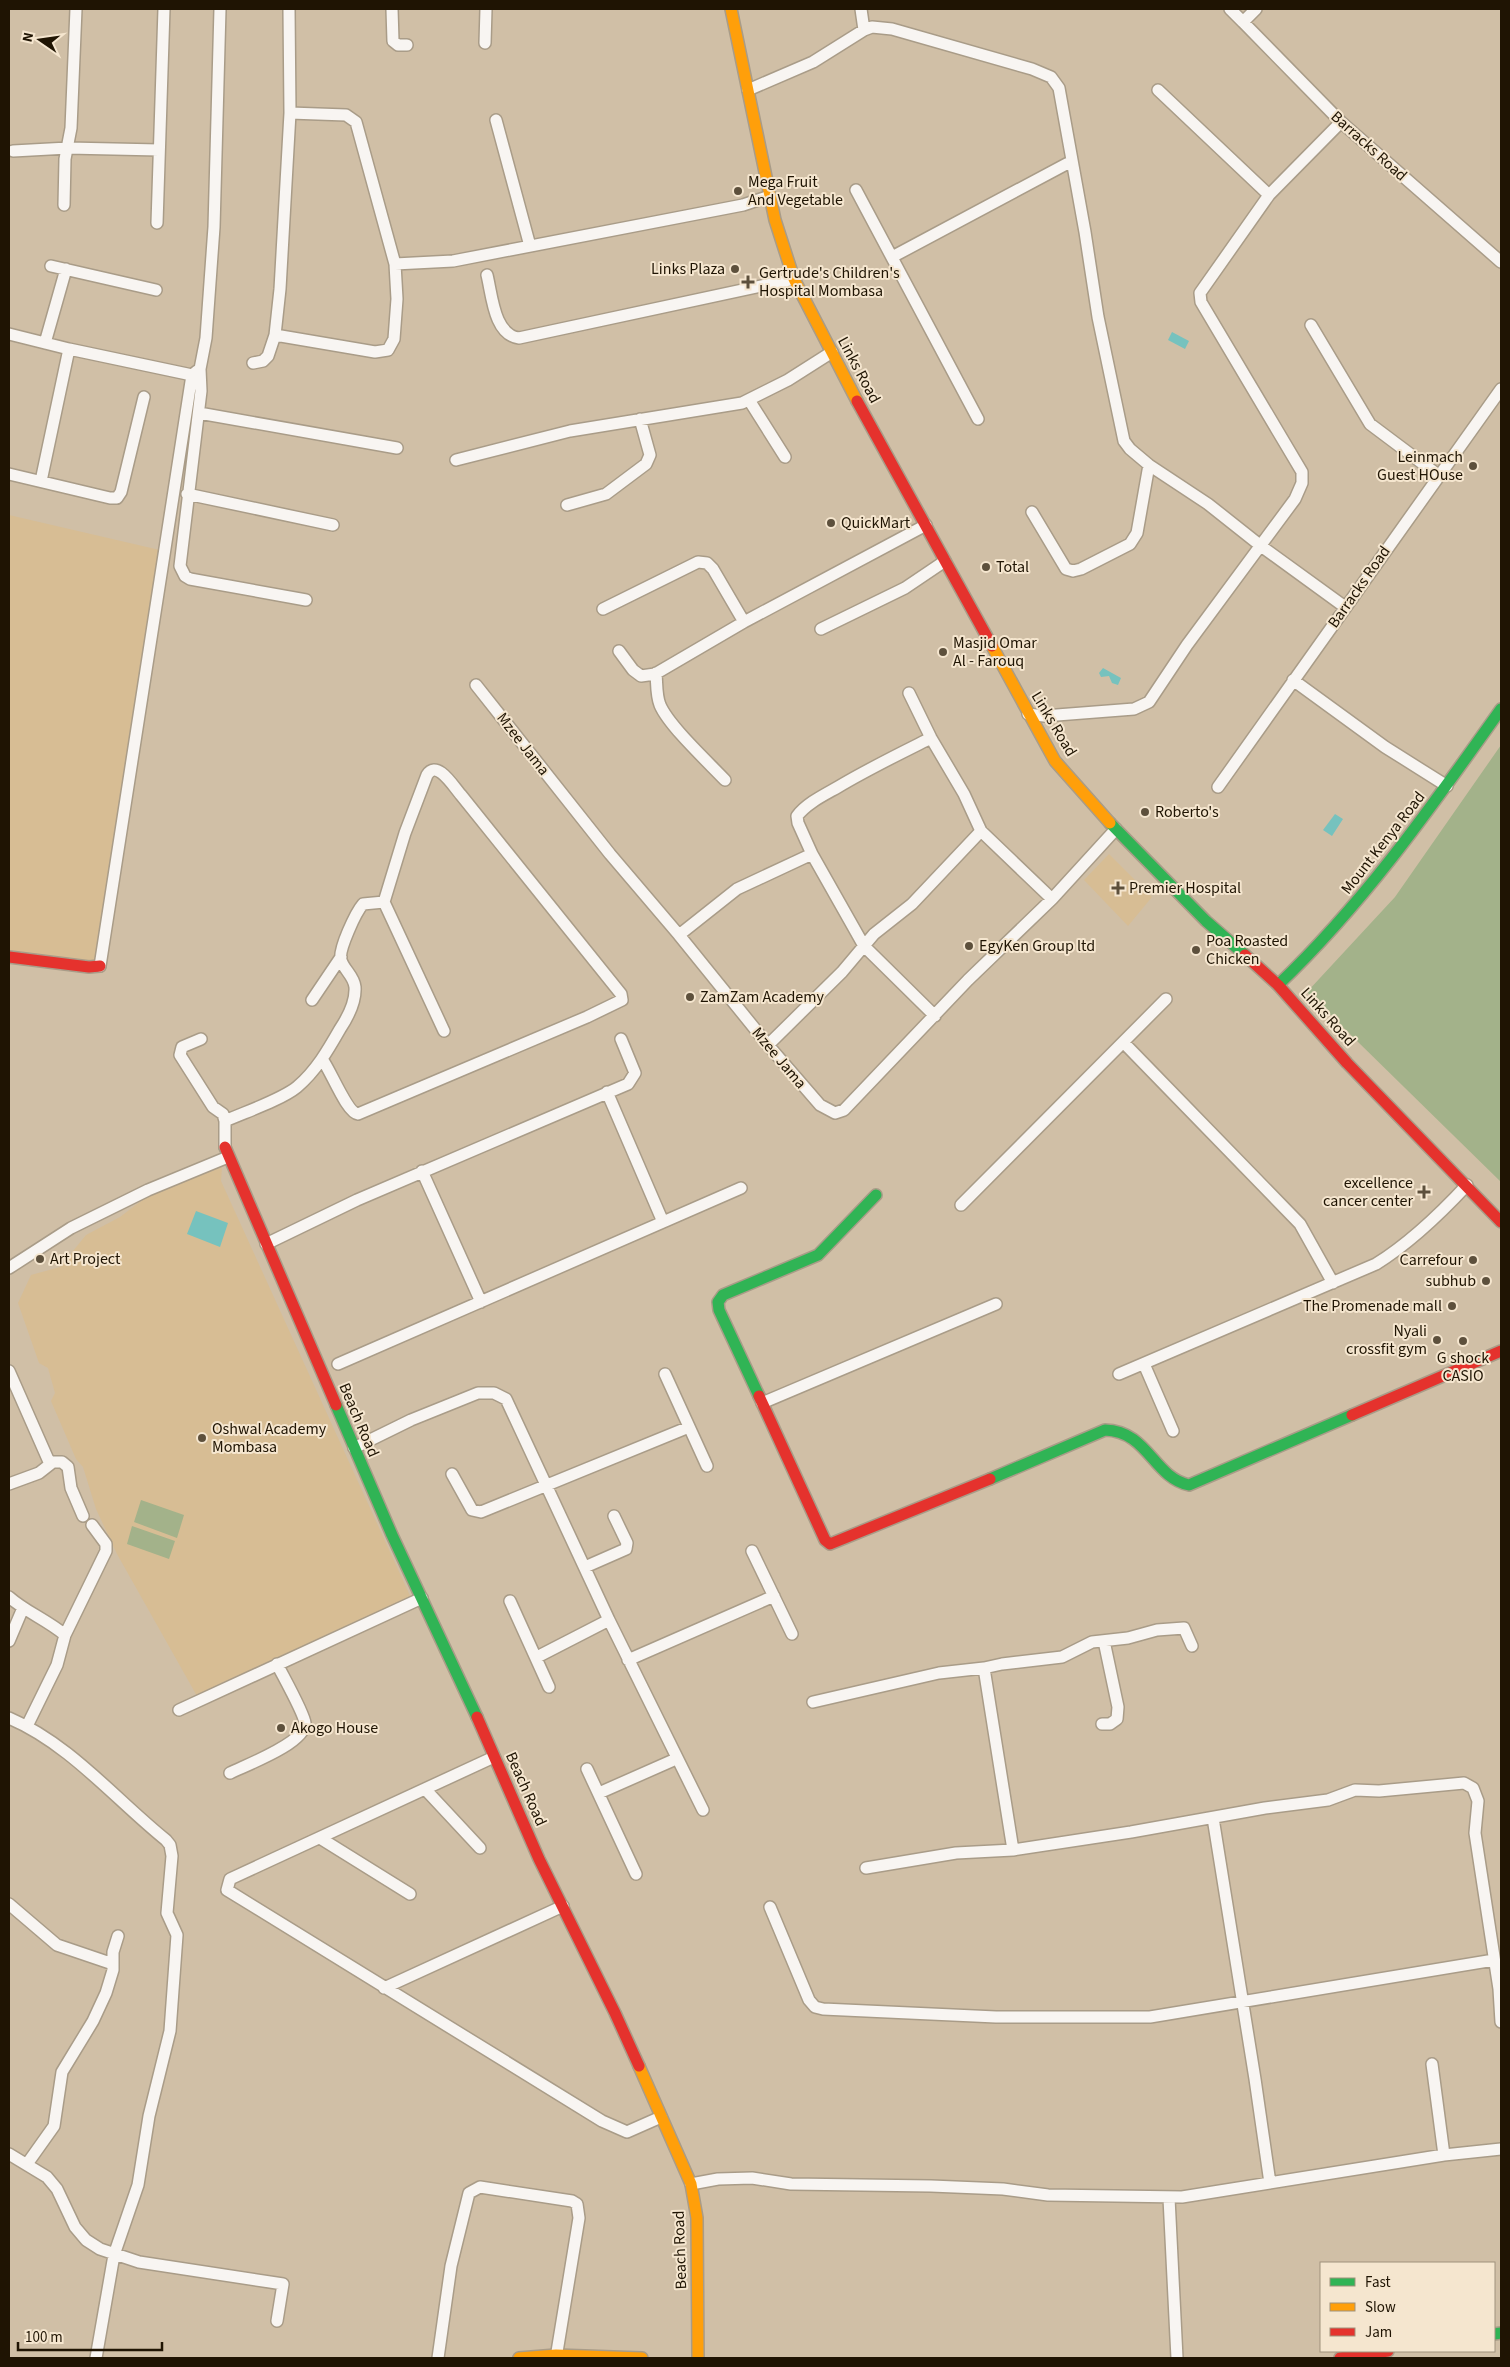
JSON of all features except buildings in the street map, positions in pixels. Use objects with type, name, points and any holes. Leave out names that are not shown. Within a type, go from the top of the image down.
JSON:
[{"type":"main road","name":"Links Road","points":[[731,9],[774,220],[794,279],[1028,714],[1067,776],[1206,921],[1278,985],[1347,1064],[1501,1222]]},
{"type":"main road","name":"Mount Kenya Road","points":[[1278,985],[1309,957],[1379,878],[1501,710]]},
{"type":"main road","points":[[9,957],[89,967],[100,966]]},
{"type":"main road","name":"Beach Road","points":[[227,1152],[354,1448],[539,1859],[615,2013],[691,2184],[697,2218],[698,2358]]},
{"type":"main road","points":[[876,1195],[834,1241],[818,1255],[753,1280],[720,1298],[719,1310],[825,1540],[832,1544],[1113,1428],[1122,1430],[1134,1438],[1176,1479],[1185,1485],[1189,1485],[1501,1351]]},
{"type":"main road","points":[[1340,2358],[1381,2352]]},
{"type":"main road","points":[[519,2358],[642,2358]]},
{"type":"street","points":[[64,206],[65,159],[71,128],[76,9]]},
{"type":"street","points":[[157,223],[164,9]]},
{"type":"street","points":[[100,966],[196,372],[206,338],[214,227],[220,9]]},
{"type":"street","points":[[253,363],[266,359],[275,334],[280,289],[290,113],[290,9]]},
{"type":"street","points":[[392,9],[393,41],[398,45],[407,45]]},
{"type":"street","points":[[485,43],[486,9]]},
{"type":"street","points":[[861,9],[864,30]]},
{"type":"street","name":"Barracks Road","points":[[1230,9],[1341,122],[1501,262]]},
{"type":"street","points":[[1243,22],[1256,9]]},
{"type":"street","points":[[748,90],[813,62],[864,30],[872,27],[892,29],[1046,74],[1054,80],[1059,88],[1098,317],[1119,424],[1127,445],[1149,465],[1208,504],[1261,546],[1345,607]]},
{"type":"street","points":[[1158,90],[1270,195]]},
{"type":"street","points":[[275,334],[375,352],[388,350],[394,339],[395,264],[356,122],[346,115],[290,113]]},
{"type":"street","points":[[496,120],[530,246]]},
{"type":"street","points":[[1028,714],[1044,716],[1120,711],[1143,706],[1152,698],[1187,646],[1295,499],[1302,483],[1302,472],[1248,383],[1200,297],[1206,282],[1270,195],[1341,122]]},
{"type":"street","points":[[13,151],[68,148],[159,150]]},
{"type":"street","points":[[892,257],[1072,161]]},
{"type":"street","points":[[856,190],[978,419]]},
{"type":"street","points":[[395,264],[453,261],[743,205],[770,196]]},
{"type":"street","points":[[51,266],[156,290]]},
{"type":"street","points":[[45,343],[66,269]]},
{"type":"street","points":[[487,275],[500,323],[507,333],[519,338],[794,279]]},
{"type":"street","points":[[1311,325],[1370,424],[1438,475]]},
{"type":"street","points":[[9,334],[70,350],[196,372]]},
{"type":"street","points":[[41,481],[70,350]]},
{"type":"street","points":[[456,460],[570,431],[735,405],[749,400],[832,352]]},
{"type":"street","points":[[196,372],[201,391],[180,566],[185,576],[207,584],[306,600]]},
{"type":"street","name":"Barracks Road","points":[[1218,787],[1292,680],[1501,389]]},
{"type":"street","points":[[9,474],[110,498],[119,496],[144,397]]},
{"type":"street","points":[[749,400],[785,457]]},
{"type":"street","points":[[199,413],[397,448]]},
{"type":"street","points":[[567,505],[606,494],[646,464],[650,455],[640,419]]},
{"type":"street","points":[[1032,512],[1066,568],[1073,570],[1081,569],[1130,544],[1134,538],[1137,533],[1149,465]]},
{"type":"street","points":[[188,494],[333,525]]},
{"type":"street","points":[[619,651],[633,670],[642,676],[656,673],[744,622],[926,525]]},
{"type":"street","points":[[821,629],[905,588],[945,560]]},
{"type":"street","points":[[603,609],[698,562],[704,562],[713,569],[744,622]]},
{"type":"street","points":[[656,673],[660,706],[684,737],[724,780]]},
{"type":"street","points":[[1292,680],[1385,747],[1447,786]]},
{"type":"street","name":"Mzee Jama","points":[[476,685],[610,854],[679,935],[768,1045],[820,1105],[829,1112],[840,1113],[968,980],[1052,899],[1116,829]]},
{"type":"street","points":[[910,693],[930,738],[964,794],[981,831],[1052,899]]},
{"type":"street","points":[[930,738],[876,765],[801,811],[797,816],[798,823],[812,854],[864,946],[935,1016]]},
{"type":"street","points":[[322,1059],[331,1072],[347,1106],[351,1112],[358,1114],[587,1017],[622,1000],[622,994],[596,961],[461,795],[437,769],[430,770],[427,775],[405,832],[384,902],[444,1031]]},
{"type":"street","points":[[768,1045],[842,972],[874,934],[912,904],[981,831]]},
{"type":"street","points":[[679,935],[737,889],[812,854]]},
{"type":"street","points":[[312,1000],[341,957],[359,908],[366,902],[384,902]]},
{"type":"street","points":[[225,1121],[288,1094],[308,1077],[322,1059],[350,1014],[354,996],[354,981],[341,957]]},
{"type":"street","points":[[961,1205],[1166,999]]},
{"type":"street","points":[[9,1268],[79,1224],[227,1152],[223,1114],[213,1107],[180,1055],[182,1047],[201,1039]]},
{"type":"street","points":[[266,1244],[285,1233],[422,1171],[628,1084],[634,1076],[621,1039]]},
{"type":"street","points":[[1124,1043],[1300,1224],[1333,1283]]},
{"type":"street","points":[[607,1092],[664,1222]]},
{"type":"street","points":[[422,1171],[481,1302]]},
{"type":"street","points":[[1119,1374],[1376,1264],[1397,1250],[1444,1210],[1467,1185]]},
{"type":"street","points":[[338,1364],[741,1188]]},
{"type":"street","points":[[762,1403],[996,1304]]},
{"type":"street","points":[[1144,1364],[1173,1431]]},
{"type":"street","points":[[9,1371],[11,1383],[50,1464]]},
{"type":"street","points":[[665,1374],[707,1466]]},
{"type":"street","points":[[354,1448],[458,1400],[478,1393],[494,1392],[504,1397],[509,1403],[628,1660],[703,1810]]},
{"type":"street","points":[[452,1474],[468,1505],[478,1513],[689,1427]]},
{"type":"street","points":[[9,1484],[39,1473],[50,1464],[62,1462],[68,1467],[71,1488],[83,1516]]},
{"type":"street","points":[[585,1568],[626,1549],[627,1543],[614,1516]]},
{"type":"street","points":[[27,1726],[57,1665],[65,1635],[106,1551],[106,1544],[92,1525]]},
{"type":"street","points":[[752,1551],[792,1634]]},
{"type":"street","points":[[628,1660],[774,1596]]},
{"type":"street","points":[[9,1597],[22,1608],[46,1620],[65,1635]]},
{"type":"street","points":[[179,1710],[422,1598]]},
{"type":"street","points":[[510,1601],[549,1687]]},
{"type":"street","points":[[9,1641],[22,1608]]},
{"type":"street","points":[[537,1657],[609,1620]]},
{"type":"street","points":[[813,1702],[939,1673],[1062,1657],[1092,1642],[1128,1638],[1157,1630],[1184,1628],[1192,1646]]},
{"type":"street","points":[[1102,1724],[1110,1724],[1117,1719],[1118,1707],[1104,1641]]},
{"type":"street","points":[[230,1773],[292,1742],[303,1731],[305,1721],[277,1664]]},
{"type":"street","points":[[984,1668],[1013,1850]]},
{"type":"street","points":[[9,1718],[48,1739],[87,1770],[166,1840],[171,1850],[167,1913],[177,1935],[177,1944],[170,2030],[149,2116],[138,2185],[114,2255],[96,2358]]},
{"type":"street","points":[[494,1757],[230,1879],[227,1890],[562,2098],[619,2130],[629,2131],[661,2117]]},
{"type":"street","points":[[599,1793],[676,1759]]},
{"type":"street","points":[[587,1769],[636,1874]]},
{"type":"street","points":[[866,1868],[956,1853],[1013,1850],[1265,1808],[1328,1800],[1355,1790],[1379,1791],[1464,1783],[1473,1788],[1478,1801],[1475,1833],[1494,1960],[1501,2022]]},
{"type":"street","points":[[425,1789],[480,1848]]},
{"type":"street","points":[[1213,1818],[1270,2183]]},
{"type":"street","points":[[320,1838],[410,1894]]},
{"type":"street","points":[[9,1904],[57,1945],[113,1964]]},
{"type":"street","points":[[384,1988],[563,1906]]},
{"type":"street","points":[[770,1908],[809,2000],[811,2004],[820,2009],[996,2016],[1150,2018],[1494,1960]]},
{"type":"street","points":[[27,2164],[54,2126],[62,2072],[93,2021],[110,1981],[114,1946],[118,1936]]},
{"type":"street","points":[[1432,2064],[1444,2155]]},
{"type":"street","points":[[691,2184],[718,2179],[752,2178],[791,2184],[931,2186],[1003,2189],[1048,2194],[1169,2198],[1201,2195],[1444,2155],[1501,2148]]},
{"type":"street","points":[[9,2154],[47,2177],[75,2227],[86,2240],[114,2255],[161,2266],[283,2284],[277,2322]]},
{"type":"street","points":[[438,2358],[451,2266],[469,2193],[480,2188],[572,2200],[577,2204],[579,2218],[556,2357]]},
{"type":"street","points":[[1169,2198],[1177,2358]]},
{"type":"shaded area","points":[[9,515],[164,551],[98,962],[9,950]]},
{"type":"shaded area","name":"Premier Hospital","points":[[1109,854],[1152,897],[1128,926],[1084,880]]},
{"type":"shaded area","name":"Oshwal Academy Mombasa","points":[[222,1167],[221,1181],[411,1598],[197,1696],[117,1554],[96,1509],[83,1467],[76,1459],[51,1401],[55,1393],[48,1368],[39,1363],[18,1303],[31,1275],[60,1267],[86,1235],[120,1217],[149,1195]]},
{"type":"green space","points":[[1501,745],[1501,1182],[1307,992],[1395,897]]},
{"type":"green space","points":[[141,1500],[184,1515],[177,1538],[134,1522]]},
{"type":"green space","points":[[132,1526],[175,1541],[169,1559],[127,1544]]},
{"type":"water","points":[[1172,332],[1189,341],[1185,349],[1168,340]]},
{"type":"water","points":[[1103,668],[1121,678],[1118,685],[1112,683],[1109,676],[1101,677],[1099,673]]},
{"type":"water","points":[[1335,814],[1343,819],[1332,836],[1323,830]]},
{"type":"water","points":[[196,1211],[228,1223],[220,1247],[187,1234]]},
{"type":"traffic: fast","points":[[1278,985],[1310,953],[1369,887],[1423,817],[1501,709]]},
{"type":"traffic: fast","points":[[1110,823],[1206,921],[1245,955]]},
{"type":"traffic: fast","points":[[759,1396],[719,1310],[718,1302],[723,1295],[818,1255],[876,1195]]},
{"type":"traffic: fast","points":[[336,1405],[392,1535],[477,1717]]},
{"type":"traffic: fast","points":[[990,1479],[1105,1430],[1119,1432],[1131,1438],[1167,1473],[1189,1485],[1352,1415]]},
{"type":"traffic: fast","points":[[1495,2334],[1501,2333]]},
{"type":"traffic: slow","points":[[731,9],[775,220],[794,279],[857,401]]},
{"type":"traffic: slow","points":[[992,646],[1055,761],[1110,823]]},
{"type":"traffic: slow","points":[[639,2066],[691,2184],[697,2218],[698,2358]]},
{"type":"traffic: slow","points":[[519,2358],[556,2355],[642,2358]]},
{"type":"traffic: jam","points":[[857,401],[992,646]]},
{"type":"traffic: jam","points":[[1245,955],[1278,985],[1347,1063],[1501,1222]]},
{"type":"traffic: jam","points":[[9,957],[89,967],[100,966]]},
{"type":"traffic: jam","points":[[225,1147],[336,1405]]},
{"type":"traffic: jam","points":[[1352,1415],[1501,1351]]},
{"type":"traffic: jam","points":[[759,1396],[825,1540],[830,1544],[990,1479]]},
{"type":"traffic: jam","points":[[477,1717],[539,1859],[639,2066]]},
{"type":"traffic: jam","points":[[1340,2358],[1381,2352]]},
{"type":"place","name":"Mega Fruit And Vegetable","points":[[738,191]]},
{"type":"place","name":"Links Plaza","points":[[735,269]]},
{"type":"place","name":"Gertrude's Children's Hospital Mombasa","points":[[748,282]]},
{"type":"place","name":"Leinmach Guest HOuse","points":[[1473,466]]},
{"type":"place","name":"QuickMart","points":[[831,523]]},
{"type":"place","name":"Total","points":[[986,567]]},
{"type":"place","name":"Masjid Omar Al - Farouq","points":[[943,652]]},
{"type":"place","name":"Roberto's","points":[[1145,812]]},
{"type":"place","name":"Premier Hospital","points":[[1118,888]]},
{"type":"place","name":"EgyKen Group ltd","points":[[969,946]]},
{"type":"place","name":"Poa Roasted Chicken","points":[[1196,950]]},
{"type":"place","name":"ZamZam Academy","points":[[690,997]]},
{"type":"place","name":"excellence cancer center","points":[[1424,1192]]},
{"type":"place","name":"Art Project","points":[[40,1259]]},
{"type":"place","name":"Carrefour","points":[[1473,1260]]},
{"type":"place","name":"subhub","points":[[1486,1281]]},
{"type":"place","name":"The Promenade mall","points":[[1452,1306]]},
{"type":"place","name":"Nyali crossfit gym","points":[[1437,1340]]},
{"type":"place","name":"G shock CASIO","points":[[1463,1341]]},
{"type":"place","name":"Oshwal Academy Mombasa","points":[[202,1438]]},
{"type":"place","name":"Akogo House","points":[[281,1728]]}]
